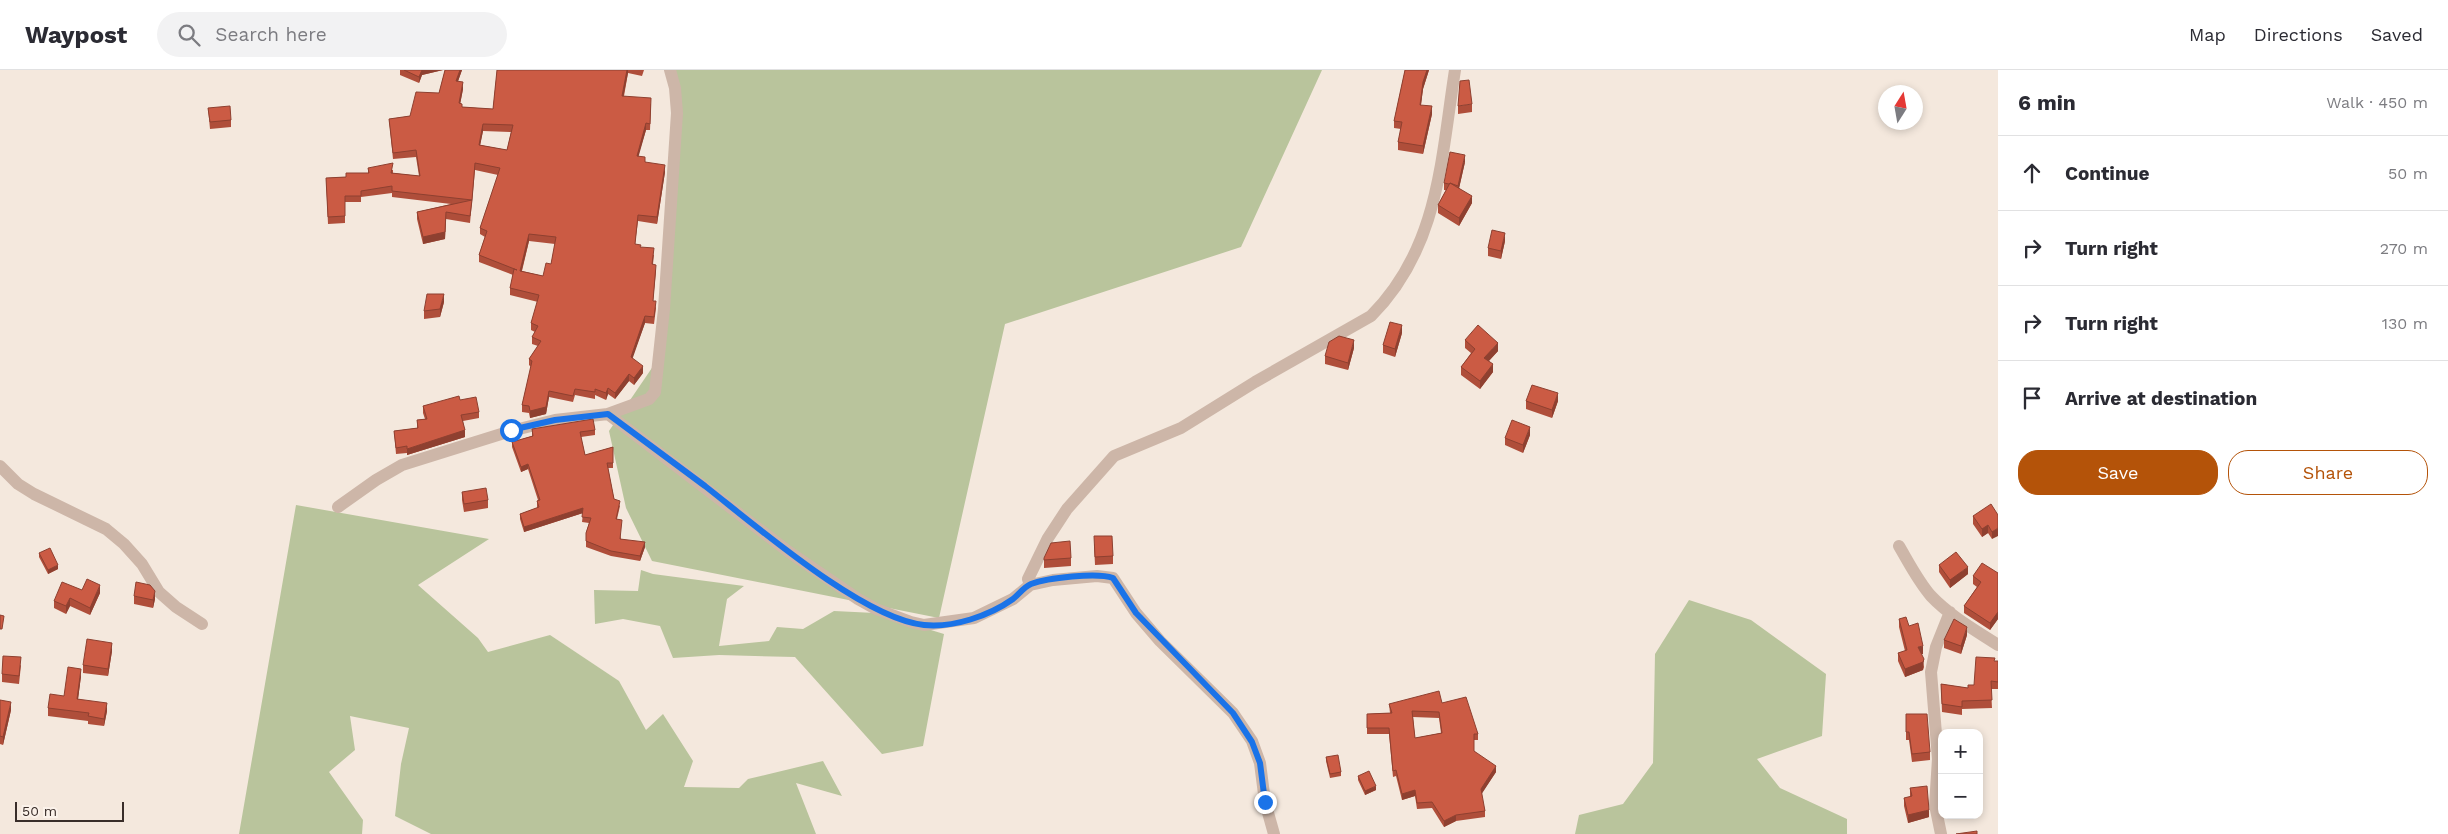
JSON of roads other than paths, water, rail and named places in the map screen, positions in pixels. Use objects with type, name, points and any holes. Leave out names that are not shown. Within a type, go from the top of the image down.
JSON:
[{"type":"street","points":[[338,507],[376,480],[402,465],[511,430],[555,420],[608,414],[649,399],[655,392],[664,309],[677,112],[675,88],[670,70]]},
{"type":"street","points":[[1030,585],[1028,579],[1048,538],[1067,508],[1114,456],[1162,437],[1209,412],[1255,382],[1372,316],[1386,302],[1412,261],[1434,202],[1455,70]]},
{"type":"street","points":[[608,414],[789,552],[876,609],[924,625],[950,623],[974,618],[1012,599],[1030,585],[1053,580],[1097,576],[1113,578],[1136,613],[1233,713],[1252,742],[1260,763],[1265,802],[1274,834]]},
{"type":"street","points":[[0,466],[18,484],[34,494],[106,529],[124,544],[142,564],[159,592],[176,607],[202,624]]},
{"type":"street","points":[[1899,546],[1918,579],[1932,596],[1950,612],[1998,645]]},
{"type":"street","points":[[1941,834],[1935,805],[1938,759],[1931,672],[1936,647],[1950,612]]}]
